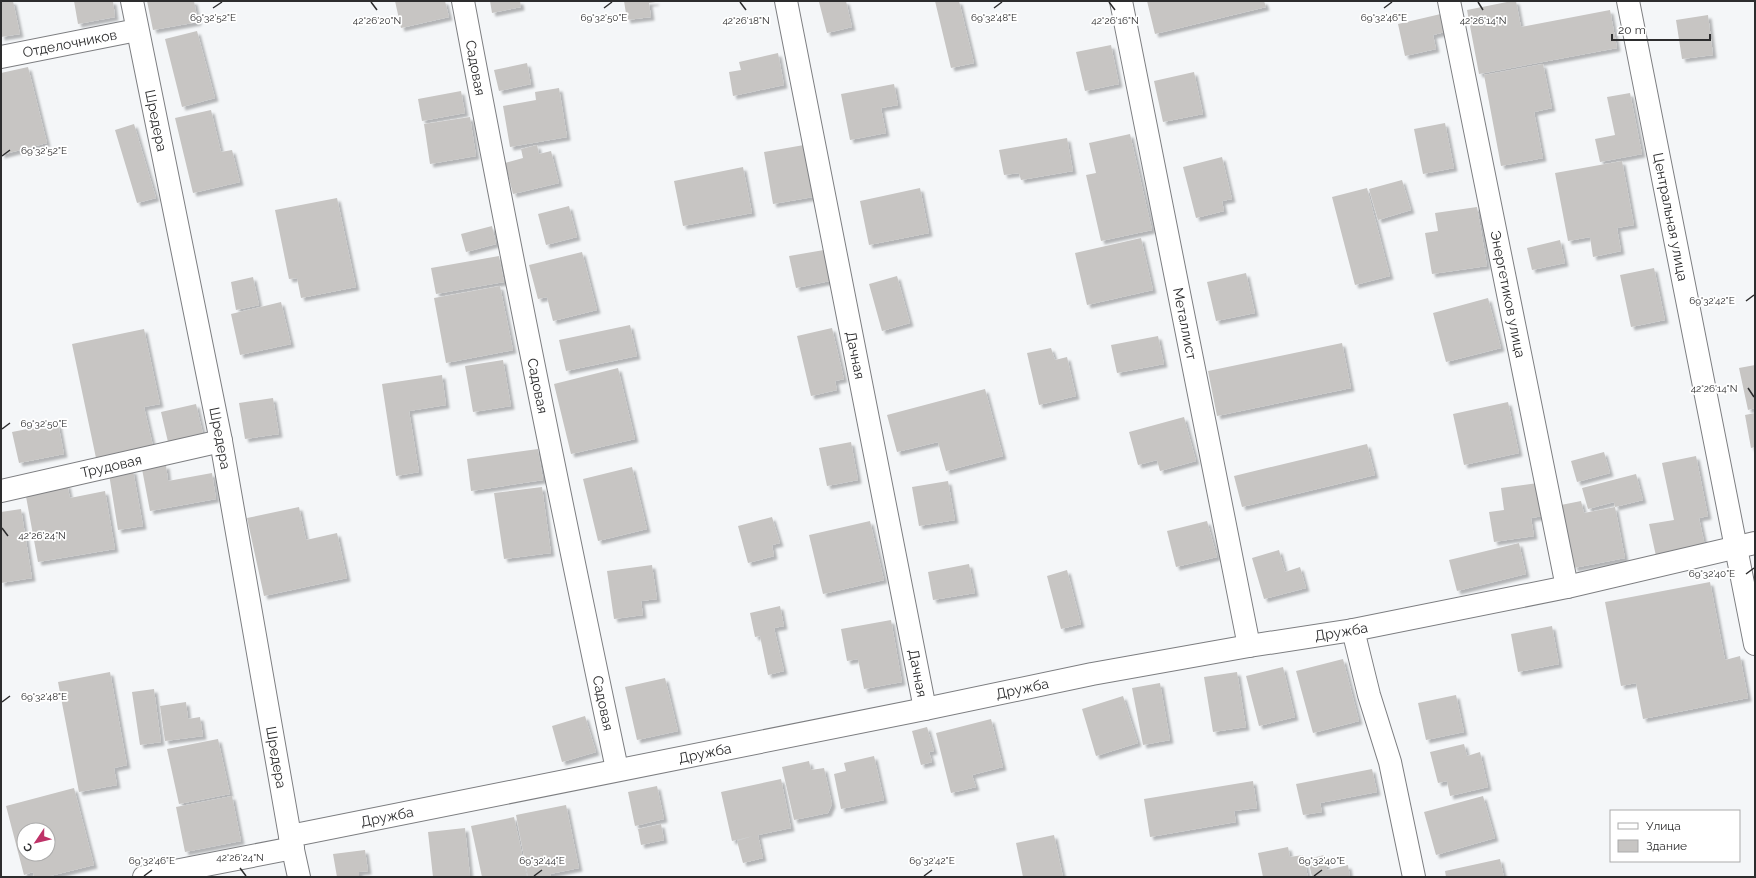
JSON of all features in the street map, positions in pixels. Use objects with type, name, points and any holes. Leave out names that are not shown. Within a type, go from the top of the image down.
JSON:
[{"type":"street","name":"Шредера","points":[[132,1],[221,441],[291,842],[299,877]]},
{"type":"street","name":"Садовая","points":[[462,1],[511,258],[617,769]]},
{"type":"street","name":"Дачная","points":[[786,1],[925,709]]},
{"type":"street","name":"Металлист","points":[[1121,1],[1249,646]]},
{"type":"street","name":"Энергетиков улица","points":[[1450,1],[1567,587]]},
{"type":"street","name":"Центральная улица","points":[[1628,1],[1746,545],[1755,644]]},
{"type":"street","name":"Отделочников","points":[[1,57],[137,30]]},
{"type":"street","name":"Трудовая","points":[[1,491],[221,441]]},
{"type":"street","name":"Дружба","points":[[144,877],[291,842],[617,769],[925,709],[1092,674],[1249,646],[1353,630],[1567,587],[1746,545]]},
{"type":"street","points":[[1353,630],[1369,695],[1390,762],[1414,877]]},
{"type":"building","points":[[1,1],[13,1],[20,34],[1,37]]},
{"type":"building","points":[[74,1],[113,1],[115,17],[78,24]]},
{"type":"building","points":[[147,1],[194,1],[198,22],[153,30]]},
{"type":"building","points":[[395,1],[445,1],[449,17],[401,28]]},
{"type":"building","points":[[490,1],[520,1],[521,7],[492,13]]},
{"type":"building","points":[[624,1],[656,2],[649,3],[651,17],[627,20]]},
{"type":"building","points":[[846,1],[852,27],[827,33],[819,2]]},
{"type":"building","points":[[935,1],[959,1],[974,63],[951,68]]},
{"type":"building","points":[[1147,1],[1264,1],[1266,7],[1155,34]]},
{"type":"building","points":[[1516,1],[1521,27],[1610,10],[1617,48],[1479,74],[1467,10]]},
{"type":"building","points":[[1445,13],[1449,31],[1433,35],[1436,49],[1405,56],[1398,24]]},
{"type":"building","points":[[1708,15],[1713,55],[1682,59],[1676,20]]},
{"type":"building","points":[[197,31],[215,98],[182,107],[165,39]]},
{"type":"building","points":[[1111,45],[1119,84],[1085,91],[1076,52]]},
{"type":"building","points":[[778,53],[784,85],[733,96],[729,72],[741,70],[739,62]]},
{"type":"building","points":[[527,63],[531,84],[499,91],[494,70]]},
{"type":"building","points":[[1543,64],[1552,108],[1534,112],[1543,158],[1501,166],[1484,75]]},
{"type":"building","points":[[28,67],[47,143],[1,155],[1,73]]},
{"type":"building","points":[[1194,72],[1203,114],[1163,122],[1154,81]]},
{"type":"building","points":[[894,84],[898,105],[881,108],[886,133],[850,140],[841,94]]},
{"type":"building","points":[[559,88],[567,137],[510,147],[503,106],[536,100],[535,92]]},
{"type":"building","points":[[461,91],[465,113],[422,121],[418,99]]},
{"type":"building","points":[[1630,93],[1642,154],[1600,162],[1595,139],[1615,135],[1607,97]]},
{"type":"building","points":[[211,110],[221,152],[232,150],[240,182],[193,193],[175,118]]},
{"type":"building","points":[[470,117],[476,156],[430,164],[424,124]]},
{"type":"building","points":[[1445,123],[1454,168],[1423,174],[1414,129]]},
{"type":"building","points":[[134,124],[156,198],[137,203],[115,130]]},
{"type":"building","points":[[1130,134],[1152,230],[1101,241],[1086,175],[1096,173],[1089,143]]},
{"type":"building","points":[[1067,138],[1073,171],[1021,180],[1019,173],[1004,175],[999,150]]},
{"type":"building","points":[[537,145],[539,154],[551,151],[559,183],[513,194],[505,163],[523,158],[521,149]]},
{"type":"building","points":[[804,145],[813,197],[773,204],[764,152]]},
{"type":"building","points":[[1222,157],[1232,199],[1222,201],[1224,211],[1196,218],[1183,167]]},
{"type":"building","points":[[1622,161],[1634,225],[1617,228],[1621,251],[1593,257],[1590,237],[1568,241],[1555,173]]},
{"type":"building","points":[[743,167],[752,213],[683,226],[674,181]]},
{"type":"building","points":[[1402,180],[1411,210],[1378,220],[1369,189]]},
{"type":"building","points":[[920,188],[929,233],[869,245],[860,201]]},
{"type":"building","points":[[1367,188],[1390,276],[1355,285],[1332,197]]},
{"type":"building","points":[[337,198],[356,287],[301,298],[297,278],[289,279],[275,210]]},
{"type":"building","points":[[569,206],[577,237],[546,245],[538,214]]},
{"type":"building","points":[[1477,207],[1487,266],[1432,274],[1425,233],[1438,231],[1435,213]]},
{"type":"building","points":[[492,226],[496,244],[466,252],[461,234]]},
{"type":"building","points":[[1141,238],[1153,290],[1087,305],[1075,253]]},
{"type":"building","points":[[1560,240],[1565,263],[1532,270],[1527,248]]},
{"type":"building","points":[[824,250],[830,281],[796,288],[789,256]]},
{"type":"building","points":[[582,252],[597,310],[553,321],[547,297],[538,299],[529,265]]},
{"type":"building","points":[[499,256],[504,282],[436,294],[431,268]]},
{"type":"building","points":[[1654,268],[1665,320],[1631,327],[1620,275]]},
{"type":"building","points":[[1246,273],[1255,313],[1216,321],[1207,282]]},
{"type":"building","points":[[897,276],[910,323],[882,331],[869,284]]},
{"type":"building","points":[[253,277],[259,305],[236,310],[231,282]]},
{"type":"building","points":[[500,286],[513,350],[446,363],[434,298]]},
{"type":"building","points":[[1488,298],[1501,348],[1446,362],[1433,313]]},
{"type":"building","points":[[281,302],[291,344],[240,355],[231,314]]},
{"type":"building","points":[[630,325],[637,356],[566,371],[559,340]]},
{"type":"building","points":[[832,328],[844,379],[835,381],[837,390],[811,396],[797,336]]},
{"type":"building","points":[[144,329],[160,404],[144,407],[153,446],[96,458],[72,344]]},
{"type":"building","points":[[1158,336],[1164,364],[1117,373],[1111,345]]},
{"type":"building","points":[[1342,343],[1351,388],[1217,416],[1208,371]]},
{"type":"building","points":[[1051,348],[1055,360],[1067,357],[1076,396],[1039,405],[1027,353]]},
{"type":"building","points":[[503,360],[511,406],[473,412],[465,366]]},
{"type":"building","points":[[1755,365],[1755,408],[1748,410],[1739,368]]},
{"type":"building","points":[[618,368],[635,439],[571,454],[554,384]]},
{"type":"building","points":[[442,375],[446,405],[409,411],[419,472],[396,476],[382,384]]},
{"type":"building","points":[[985,389],[1003,456],[946,471],[938,442],[897,452],[887,415]]},
{"type":"building","points":[[273,398],[279,434],[245,439],[239,403]]},
{"type":"building","points":[[1508,402],[1519,453],[1464,465],[1453,414]]},
{"type":"building","points":[[196,404],[203,434],[168,442],[161,412]]},
{"type":"building","points":[[1755,413],[1755,447],[1751,448],[1745,415]]},
{"type":"building","points":[[1184,417],[1196,461],[1160,471],[1157,460],[1138,465],[1129,432]]},
{"type":"building","points":[[58,423],[64,454],[19,463],[12,432]]},
{"type":"building","points":[[851,442],[858,480],[827,486],[819,448]]},
{"type":"building","points":[[1367,444],[1375,475],[1242,507],[1234,476]]},
{"type":"building","points":[[538,449],[543,480],[471,491],[467,459]]},
{"type":"building","points":[[1604,452],[1610,473],[1577,482],[1571,461]]},
{"type":"building","points":[[1696,456],[1708,516],[1699,518],[1705,546],[1656,556],[1649,524],[1674,520],[1662,463]]},
{"type":"building","points":[[166,465],[168,481],[212,473],[216,499],[150,511],[142,469]]},
{"type":"building","points":[[632,467],[647,529],[598,541],[583,479]]},
{"type":"building","points":[[133,470],[143,526],[118,530],[109,474]]},
{"type":"building","points":[[1636,474],[1643,500],[1615,507],[1614,502],[1588,509],[1582,488]]},
{"type":"building","points":[[948,481],[955,520],[919,526],[912,487]]},
{"type":"building","points":[[1538,483],[1543,516],[1531,518],[1534,536],[1494,542],[1489,512],[1504,510],[1501,488]]},
{"type":"building","points":[[67,484],[70,498],[105,491],[115,549],[38,562],[25,491]]},
{"type":"building","points":[[542,487],[551,553],[504,559],[494,493]]},
{"type":"building","points":[[1581,501],[1584,513],[1615,507],[1625,558],[1574,568],[1561,505]]},
{"type":"building","points":[[299,507],[306,540],[337,533],[347,578],[264,596],[247,518]]},
{"type":"building","points":[[21,509],[32,578],[1,583],[1,512]]},
{"type":"building","points":[[772,517],[780,543],[772,545],[774,556],[748,563],[738,526]]},
{"type":"building","points":[[870,521],[884,580],[823,594],[809,535]]},
{"type":"building","points":[[1207,521],[1217,557],[1176,567],[1167,531]]},
{"type":"building","points":[[1519,543],[1526,574],[1457,591],[1449,560]]},
{"type":"building","points":[[1279,550],[1285,572],[1300,567],[1306,588],[1264,599],[1252,558]]},
{"type":"building","points":[[969,564],[975,593],[933,600],[928,572]]},
{"type":"building","points":[[652,565],[657,599],[641,601],[643,615],[614,619],[607,571]]},
{"type":"building","points":[[1067,570],[1081,624],[1061,629],[1047,576]]},
{"type":"building","points":[[1710,582],[1725,660],[1740,656],[1748,698],[1643,719],[1636,683],[1621,686],[1605,602]]},
{"type":"building","points":[[780,606],[784,626],[774,628],[784,671],[768,675],[760,636],[755,637],[750,613]]},
{"type":"building","points":[[891,620],[902,682],[864,689],[858,659],[847,661],[841,629]]},
{"type":"building","points":[[1552,626],[1559,664],[1518,672],[1511,634]]},
{"type":"building","points":[[1343,659],[1359,721],[1313,733],[1296,671]]},
{"type":"building","points":[[1283,667],[1295,717],[1259,726],[1246,676]]},
{"type":"building","points":[[110,672],[127,765],[114,768],[117,785],[79,792],[58,682]]},
{"type":"building","points":[[1237,672],[1246,727],[1213,732],[1204,677]]},
{"type":"building","points":[[665,678],[678,731],[637,740],[625,687]]},
{"type":"building","points":[[1160,683],[1170,740],[1143,745],[1132,688]]},
{"type":"building","points":[[154,689],[161,742],[140,745],[132,692]]},
{"type":"building","points":[[1456,695],[1464,732],[1426,740],[1418,703]]},
{"type":"building","points":[[1123,696],[1138,743],[1096,756],[1082,709]]},
{"type":"building","points":[[186,702],[188,719],[200,717],[203,736],[165,741],[160,706]]},
{"type":"building","points":[[585,716],[596,752],[562,762],[552,726]]},
{"type":"building","points":[[991,719],[1003,767],[972,775],[976,787],[951,793],[936,733]]},
{"type":"building","points":[[927,727],[934,751],[929,752],[932,762],[921,765],[912,731]]},
{"type":"building","points":[[218,739],[230,794],[179,804],[167,749]]},
{"type":"building","points":[[1464,744],[1467,756],[1480,752],[1488,787],[1450,796],[1447,781],[1438,783],[1430,752]]},
{"type":"building","points":[[874,756],[884,800],[841,809],[834,774],[846,771],[844,763]]},
{"type":"building","points":[[809,761],[811,770],[824,768],[832,804],[828,813],[794,820],[782,767]]},
{"type":"building","points":[[1372,769],[1377,792],[1320,803],[1322,812],[1303,815],[1296,784]]},
{"type":"building","points":[[781,779],[791,828],[758,835],[763,858],[743,863],[737,841],[753,836],[732,841],[721,792]]},
{"type":"building","points":[[1253,781],[1257,808],[1234,811],[1236,822],[1150,837],[1144,799]]},
{"type":"building","points":[[657,786],[664,819],[635,826],[628,792]]},
{"type":"building","points":[[74,788],[94,865],[46,877],[34,877],[33,872],[24,875],[21,862],[56,862],[56,822],[16,822],[16,844],[6,806]]},
{"type":"building","points":[[232,796],[241,841],[185,852],[176,807]]},
{"type":"building","points":[[1483,796],[1495,838],[1436,855],[1424,812]]},
{"type":"building","points":[[566,805],[579,868],[550,874],[551,877],[528,877],[516,815]]},
{"type":"building","points":[[514,817],[527,877],[482,877],[471,826]]},
{"type":"building","points":[[661,824],[664,840],[641,845],[638,829]]},
{"type":"building","points":[[465,828],[470,876],[433,877],[428,832]]},
{"type":"building","points":[[1054,835],[1063,877],[1023,877],[1016,843]]},
{"type":"building","points":[[1288,847],[1290,857],[1303,855],[1308,877],[1263,877],[1258,853]]},
{"type":"building","points":[[365,850],[368,871],[359,872],[359,877],[337,877],[333,854]]},
{"type":"building","points":[[1324,855],[1327,870],[1348,865],[1350,877],[1312,877],[1308,859]]},
{"type":"building","points":[[1500,859],[1504,877],[1446,877],[1445,871]]}]
